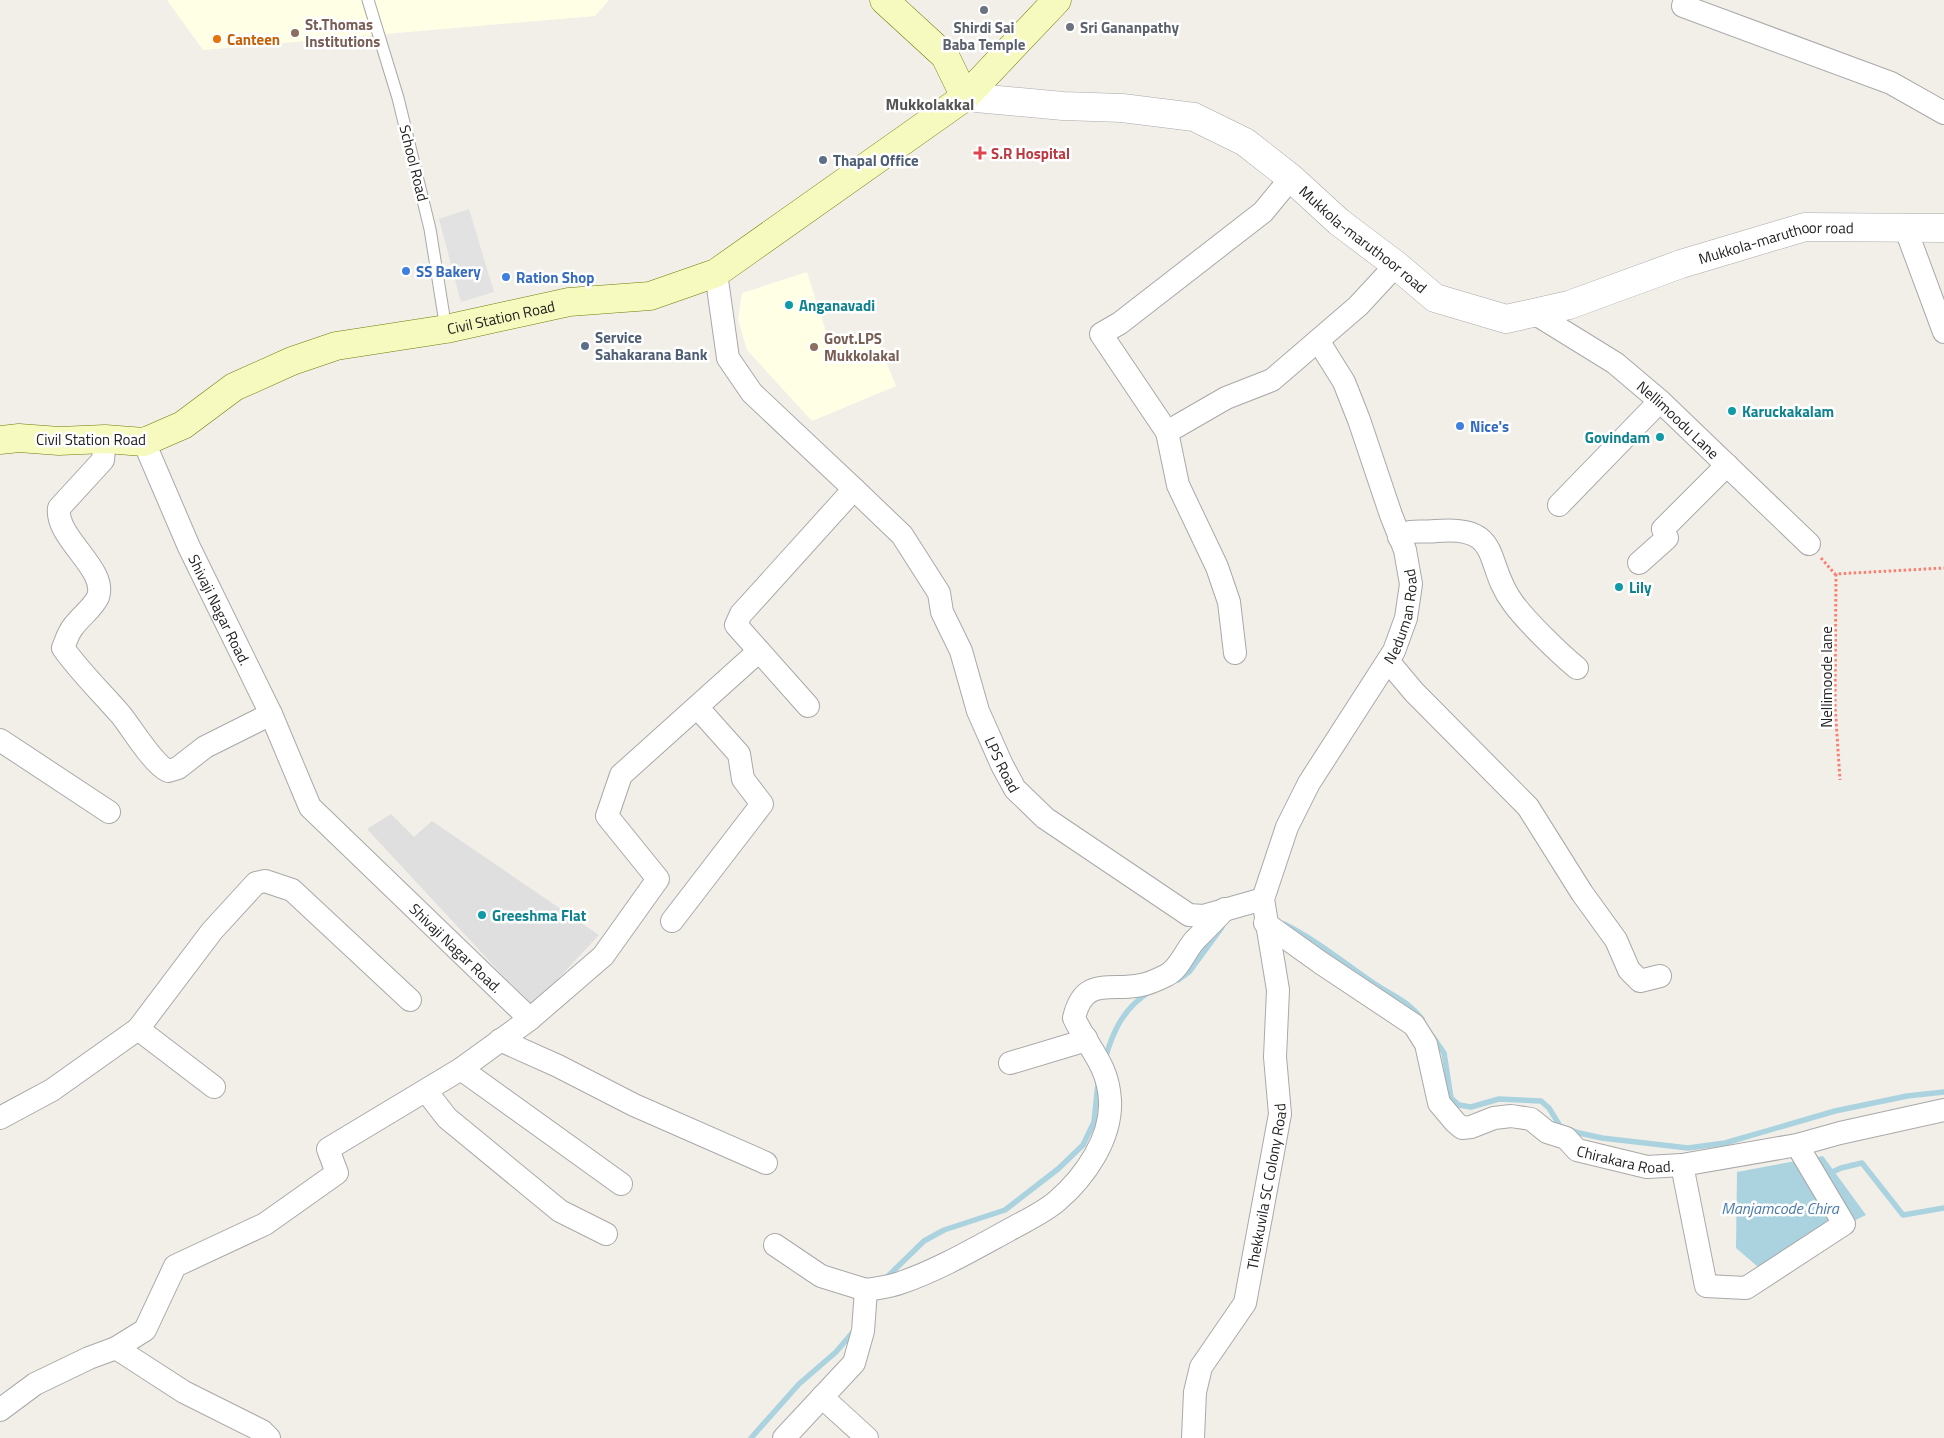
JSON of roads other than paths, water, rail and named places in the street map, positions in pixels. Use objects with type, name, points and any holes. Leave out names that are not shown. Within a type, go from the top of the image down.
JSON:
[{"type":"main road","points":[[884,0],[945,56],[965,97]]},
{"type":"main road","name":"Civil Station Road","points":[[0,440],[19,438],[59,442],[105,439],[144,442],[182,425],[234,387],[292,361],[336,346],[446,329],[569,302],[650,296],[716,273],[965,97],[1057,0]]},
{"type":"street","points":[[1685,0],[1683,6],[1891,83],[1944,113]]},
{"type":"street","name":"Mukkola-maruthoor road","points":[[965,97],[1063,106],[1122,108],[1194,117],[1245,142],[1290,178],[1339,222],[1396,265],[1435,298],[1506,319],[1570,305],[1681,264],[1805,228],[1944,228]]},
{"type":"street","points":[[1235,653],[1229,602],[1217,566],[1178,486],[1167,432],[1101,334],[1120,323],[1264,212],[1290,178]]},
{"type":"street","points":[[1905,227],[1944,332]]},
{"type":"street","points":[[1167,432],[1226,398],[1272,380],[1319,342],[1372,292],[1396,265]]},
{"type":"street","name":"LPS Road","points":[[716,273],[728,358],[752,393],[902,535],[939,593],[942,612],[961,650],[978,712],[1015,789],[1045,818],[1189,915],[1203,916],[1263,899]]},
{"type":"street","name":"Nellimoodu Lane","points":[[1534,313],[1615,364],[1660,401],[1810,544]]},
{"type":"street","name":"Neduman Road","points":[[1263,899],[1287,827],[1309,783],[1394,651],[1406,618],[1411,584],[1404,550],[1344,382],[1319,342]]},
{"type":"street","points":[[1559,505],[1660,401]]},
{"type":"street","points":[[105,439],[103,460],[59,508],[61,523],[90,567],[99,587],[98,598],[72,628],[63,648],[84,677],[127,722],[152,757],[162,768],[168,771],[178,768],[205,747],[271,714]]},
{"type":"street","name":"Shivaji Nagar Road.","points":[[144,442],[190,547],[271,714],[310,807],[530,1019]]},
{"type":"street","points":[[1639,563],[1667,538],[1663,529],[1727,465]]},
{"type":"street","points":[[808,706],[736,625],[741,614],[854,489]]},
{"type":"street","points":[[1399,536],[1408,531],[1455,529],[1477,535],[1491,554],[1504,587],[1513,603],[1578,668]]},
{"type":"street","points":[[0,1410],[35,1384],[89,1358],[116,1348],[145,1330],[174,1266],[273,1219],[337,1173],[328,1149],[461,1069],[530,1019],[603,956],[658,879],[607,816],[621,775],[760,652]]},
{"type":"street","points":[[1388,661],[1414,692],[1528,807],[1582,893],[1616,940],[1629,970],[1640,981],[1660,976]]},
{"type":"street","points":[[672,921],[762,804],[743,779],[739,754],[697,707]]},
{"type":"street","points":[[0,740],[109,812]]},
{"type":"street","points":[[0,1118],[52,1090],[138,1029],[212,931],[256,883],[265,881],[292,890],[410,1000]]},
{"type":"street","name":"Thekkuvila SC Colony Road","points":[[1194,1438],[1195,1392],[1201,1367],[1245,1303],[1280,1114],[1275,1057],[1278,990],[1265,923],[1263,899]]},
{"type":"street","points":[[775,1245],[821,1276],[866,1290],[899,1284],[974,1250],[1049,1207],[1082,1176],[1090,1164],[1104,1133],[1110,1102],[1108,1082],[1096,1052],[1074,1018],[1077,1006],[1088,992],[1097,987],[1142,985],[1168,975],[1179,965],[1194,941],[1225,910]]},
{"type":"street","name":"Chirakara Road.","points":[[1265,923],[1414,1025],[1426,1044],[1439,1103],[1462,1128],[1471,1127],[1494,1118],[1517,1117],[1531,1119],[1547,1132],[1566,1138],[1577,1150],[1646,1167],[1682,1165],[1797,1145],[1840,1133],[1944,1110]]},
{"type":"street","points":[[138,1029],[214,1087]]},
{"type":"street","points":[[1010,1063],[1080,1042],[1086,1038]]},
{"type":"street","points":[[500,1040],[558,1066],[634,1105],[766,1163]]},
{"type":"street","points":[[461,1069],[621,1184]]},
{"type":"street","points":[[426,1091],[447,1118],[560,1211],[606,1234]]},
{"type":"street","points":[[1682,1165],[1706,1286],[1746,1288],[1844,1224],[1797,1145]]},
{"type":"street","points":[[784,1438],[854,1363],[863,1331],[866,1290]]},
{"type":"street","points":[[116,1348],[184,1392],[262,1431],[269,1438]]},
{"type":"street","points":[[822,1397],[867,1438]]},
{"type":"lane","name":"School Road","points":[[368,0],[398,98],[430,229],[446,329]]},
{"type":"water","name":"Manjamcode Chira","points":[[1823,1156],[1866,1215],[1758,1267],[1736,1248],[1737,1172]]},
{"type":"waterway","points":[[1284,924],[1318,944],[1404,1002],[1422,1019]]},
{"type":"waterway","points":[[1178,980],[1189,972],[1222,927]]},
{"type":"waterway","points":[[1105,1059],[1120,1021],[1132,1006],[1149,992]]},
{"type":"waterway","points":[[1433,1037],[1444,1053],[1451,1098],[1459,1105],[1471,1107],[1499,1099],[1541,1101],[1549,1108],[1560,1126],[1579,1133],[1602,1138],[1688,1148],[1725,1143],[1835,1111],[1907,1096],[1944,1092]]},
{"type":"waterway","points":[[885,1279],[924,1241],[944,1230],[1005,1210],[1058,1169],[1083,1145],[1094,1122],[1098,1083]]},
{"type":"waterway","points":[[1828,1174],[1841,1168],[1862,1163],[1903,1215],[1944,1208]]},
{"type":"waterway","points":[[751,1438],[799,1384],[836,1352],[853,1332]]},
{"type":"place","name":"Shirdi Sai Baba Temple","points":[[984,10]]},
{"type":"place","name":"Sri Gananpathy","points":[[1070,27]]},
{"type":"place","name":"St.Thomas Institutions","points":[[295,33]]},
{"type":"place","name":"Canteen","points":[[217,39]]},
{"type":"place","name":"S.R Hospital","points":[[980,153]]},
{"type":"place","name":"Thapal Office","points":[[823,160]]},
{"type":"place","name":"SS Bakery","points":[[406,271]]},
{"type":"place","name":"Ration Shop","points":[[506,277]]},
{"type":"place","name":"Anganavadi","points":[[789,305]]},
{"type":"place","name":"Service Sahakarana Bank","points":[[585,346]]},
{"type":"place","name":"Govt.LPS Mukkolakal","points":[[814,347]]},
{"type":"place","name":"Karuckakalam","points":[[1732,411]]},
{"type":"place","name":"Nice's","points":[[1460,426]]},
{"type":"place","name":"Govindam","points":[[1660,437]]},
{"type":"place","name":"Lily","points":[[1619,587]]},
{"type":"place","name":"Greeshma Flat","points":[[482,915]]},
{"type":"district","name":"Mukkolakkal","points":[[930,104]]}]
